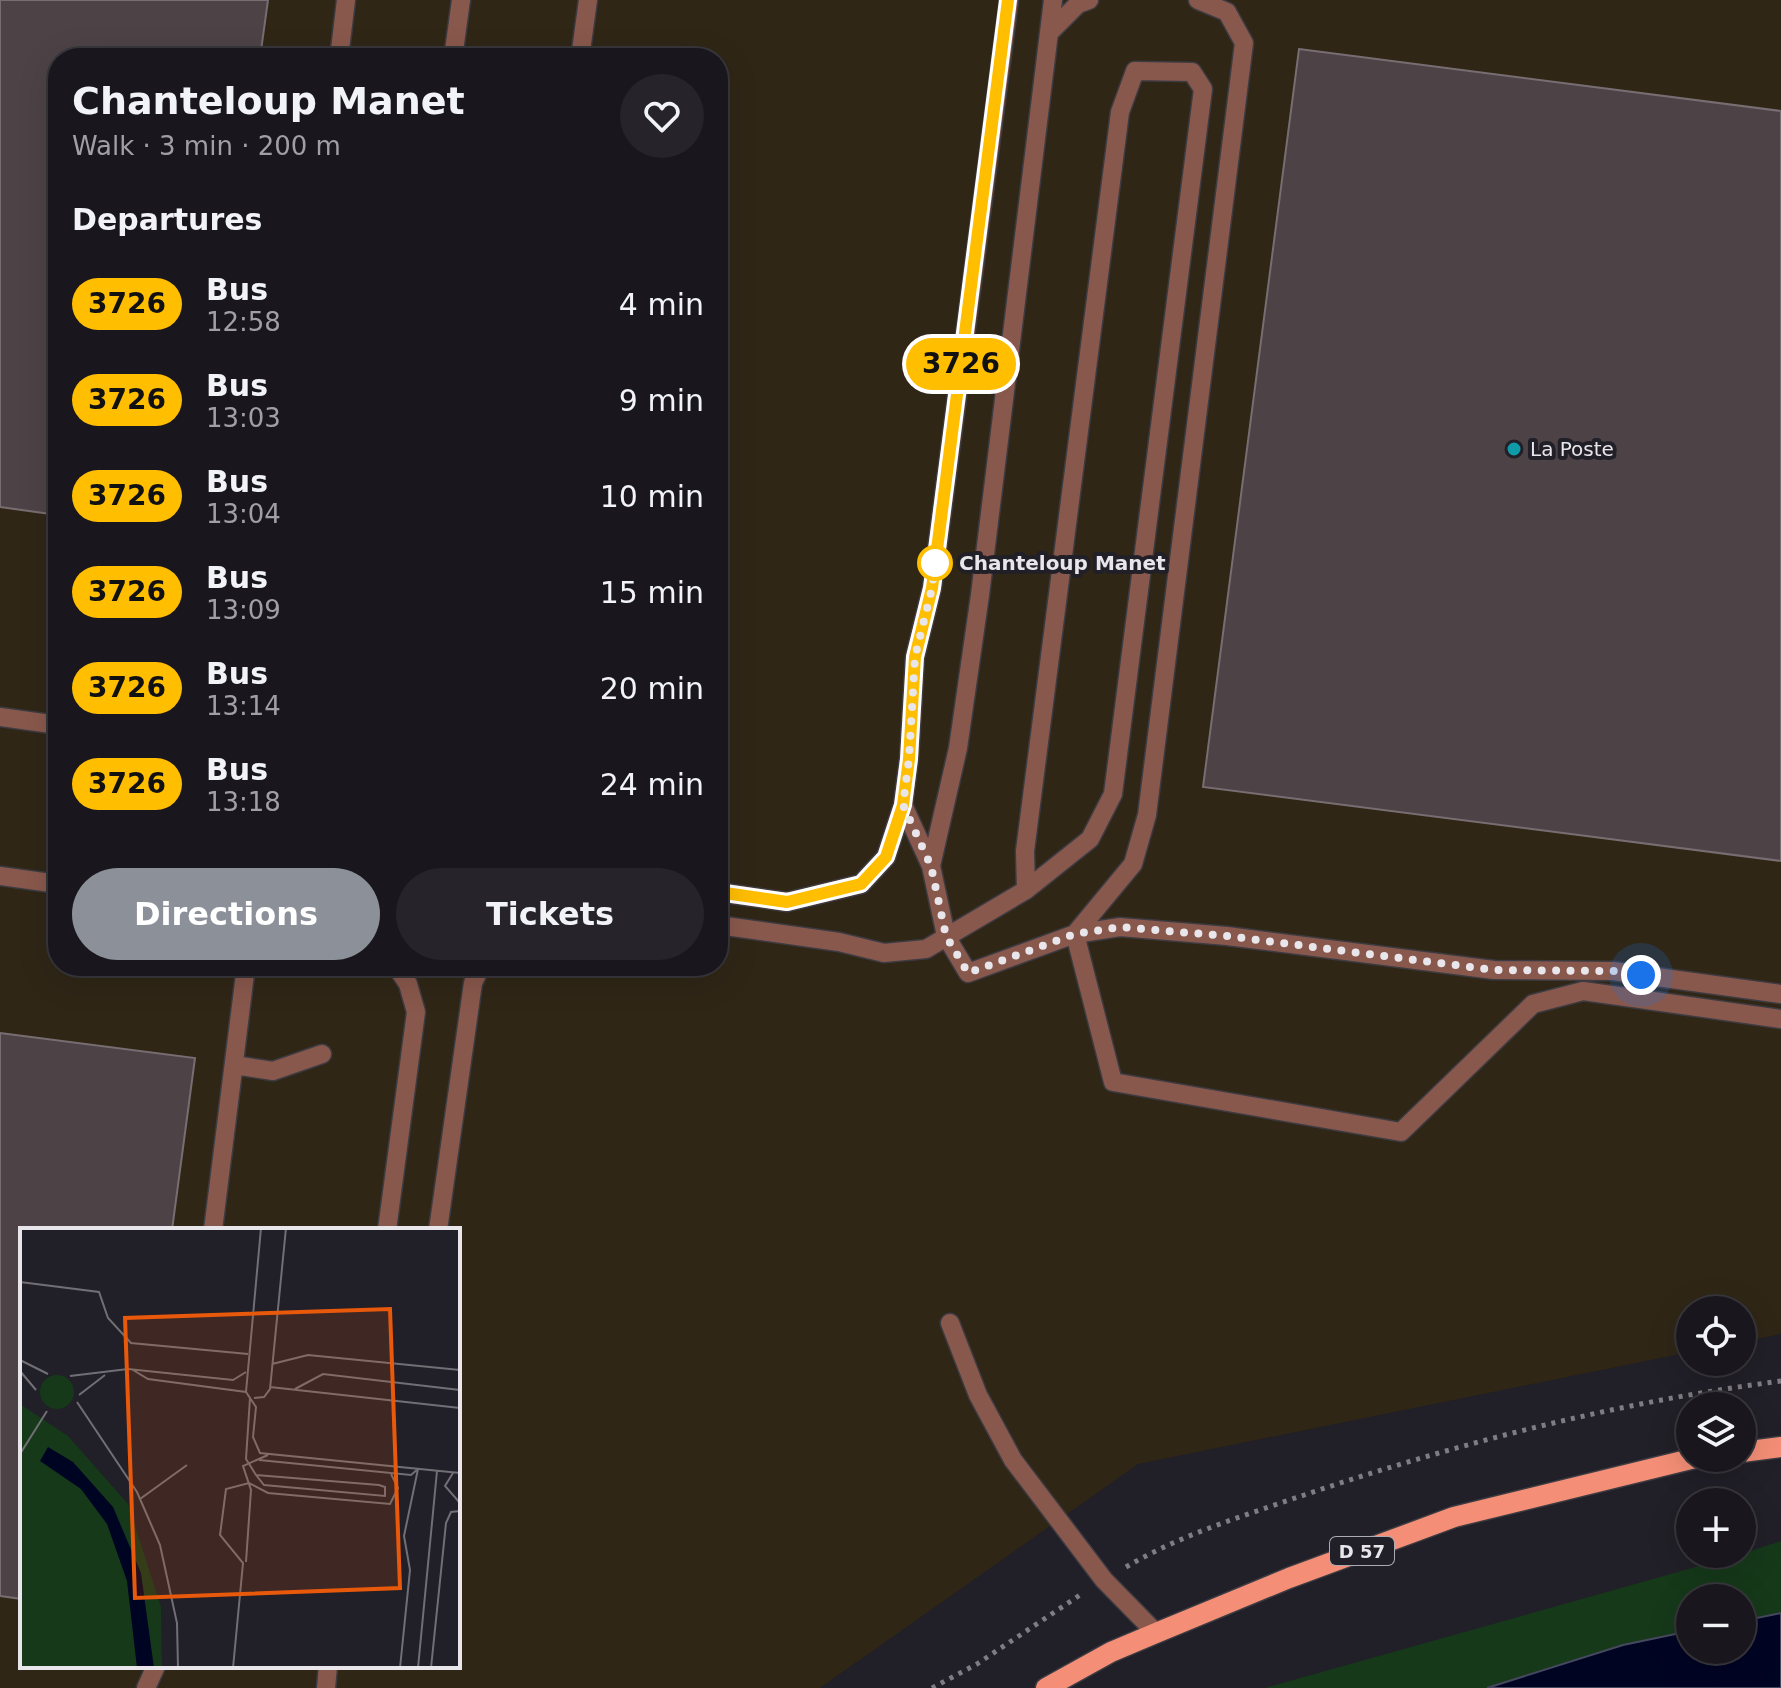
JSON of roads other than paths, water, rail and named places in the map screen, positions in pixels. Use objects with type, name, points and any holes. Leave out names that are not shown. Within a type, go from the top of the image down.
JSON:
[{"type":"main road","points":[[1756,1450],[1781,1447]]},
{"type":"main road","name":"D 57","points":[[1046,1688],[1111,1652],[1156,1633],[1289,1578],[1454,1517],[1676,1463]]},
{"type":"lane","points":[[340,48],[346,0]]},
{"type":"lane","points":[[454,48],[461,0]]},
{"type":"lane","points":[[581,48],[588,0]]},
{"type":"lane","points":[[728,893],[787,902],[861,884],[886,857],[903,805],[915,657],[934,572],[1009,0]]},
{"type":"lane","points":[[931,866],[958,748],[980,595],[1053,0]]},
{"type":"lane","points":[[1049,33],[1078,4],[1089,0]]},
{"type":"lane","points":[[1075,934],[1133,864],[1147,815],[1244,43],[1227,12],[1198,0]]},
{"type":"lane","points":[[728,926],[839,942],[884,953],[926,949],[1026,890],[1090,839],[1113,794],[1203,89],[1192,72],[1135,71],[1120,112],[1025,851],[1026,890]]},
{"type":"lane","points":[[0,717],[48,724]]},
{"type":"lane","points":[[903,805],[931,866],[946,936],[968,973],[1075,934],[1120,927],[1227,936],[1494,970],[1613,971],[1781,994]]},
{"type":"lane","points":[[0,876],[48,883]]},
{"type":"lane","points":[[1075,934],[1113,1082],[1401,1132],[1533,1004],[1583,991],[1781,1019]]},
{"type":"lane","points":[[213,1228],[245,976]]},
{"type":"lane","points":[[387,1228],[416,1012],[403,976]]},
{"type":"lane","points":[[438,1228],[476,976]]},
{"type":"lane","points":[[234,1065],[273,1071],[322,1054]]},
{"type":"lane","points":[[950,1323],[978,1395],[1013,1460],[1104,1580],[1156,1633]]},
{"type":"lane","points":[[146,1688],[155,1668]]},
{"type":"lane","points":[[326,1688],[328,1668]]},
{"type":"water","points":[[1781,1613],[1781,1688],[1487,1688],[1623,1645],[1676,1634],[1676,1664],[1756,1664],[1756,1618]]},
{"type":"place","name":"La Poste","points":[[1514,449]]},
{"type":"place","name":"Chanteloup Manet","points":[[935,563]]}]
